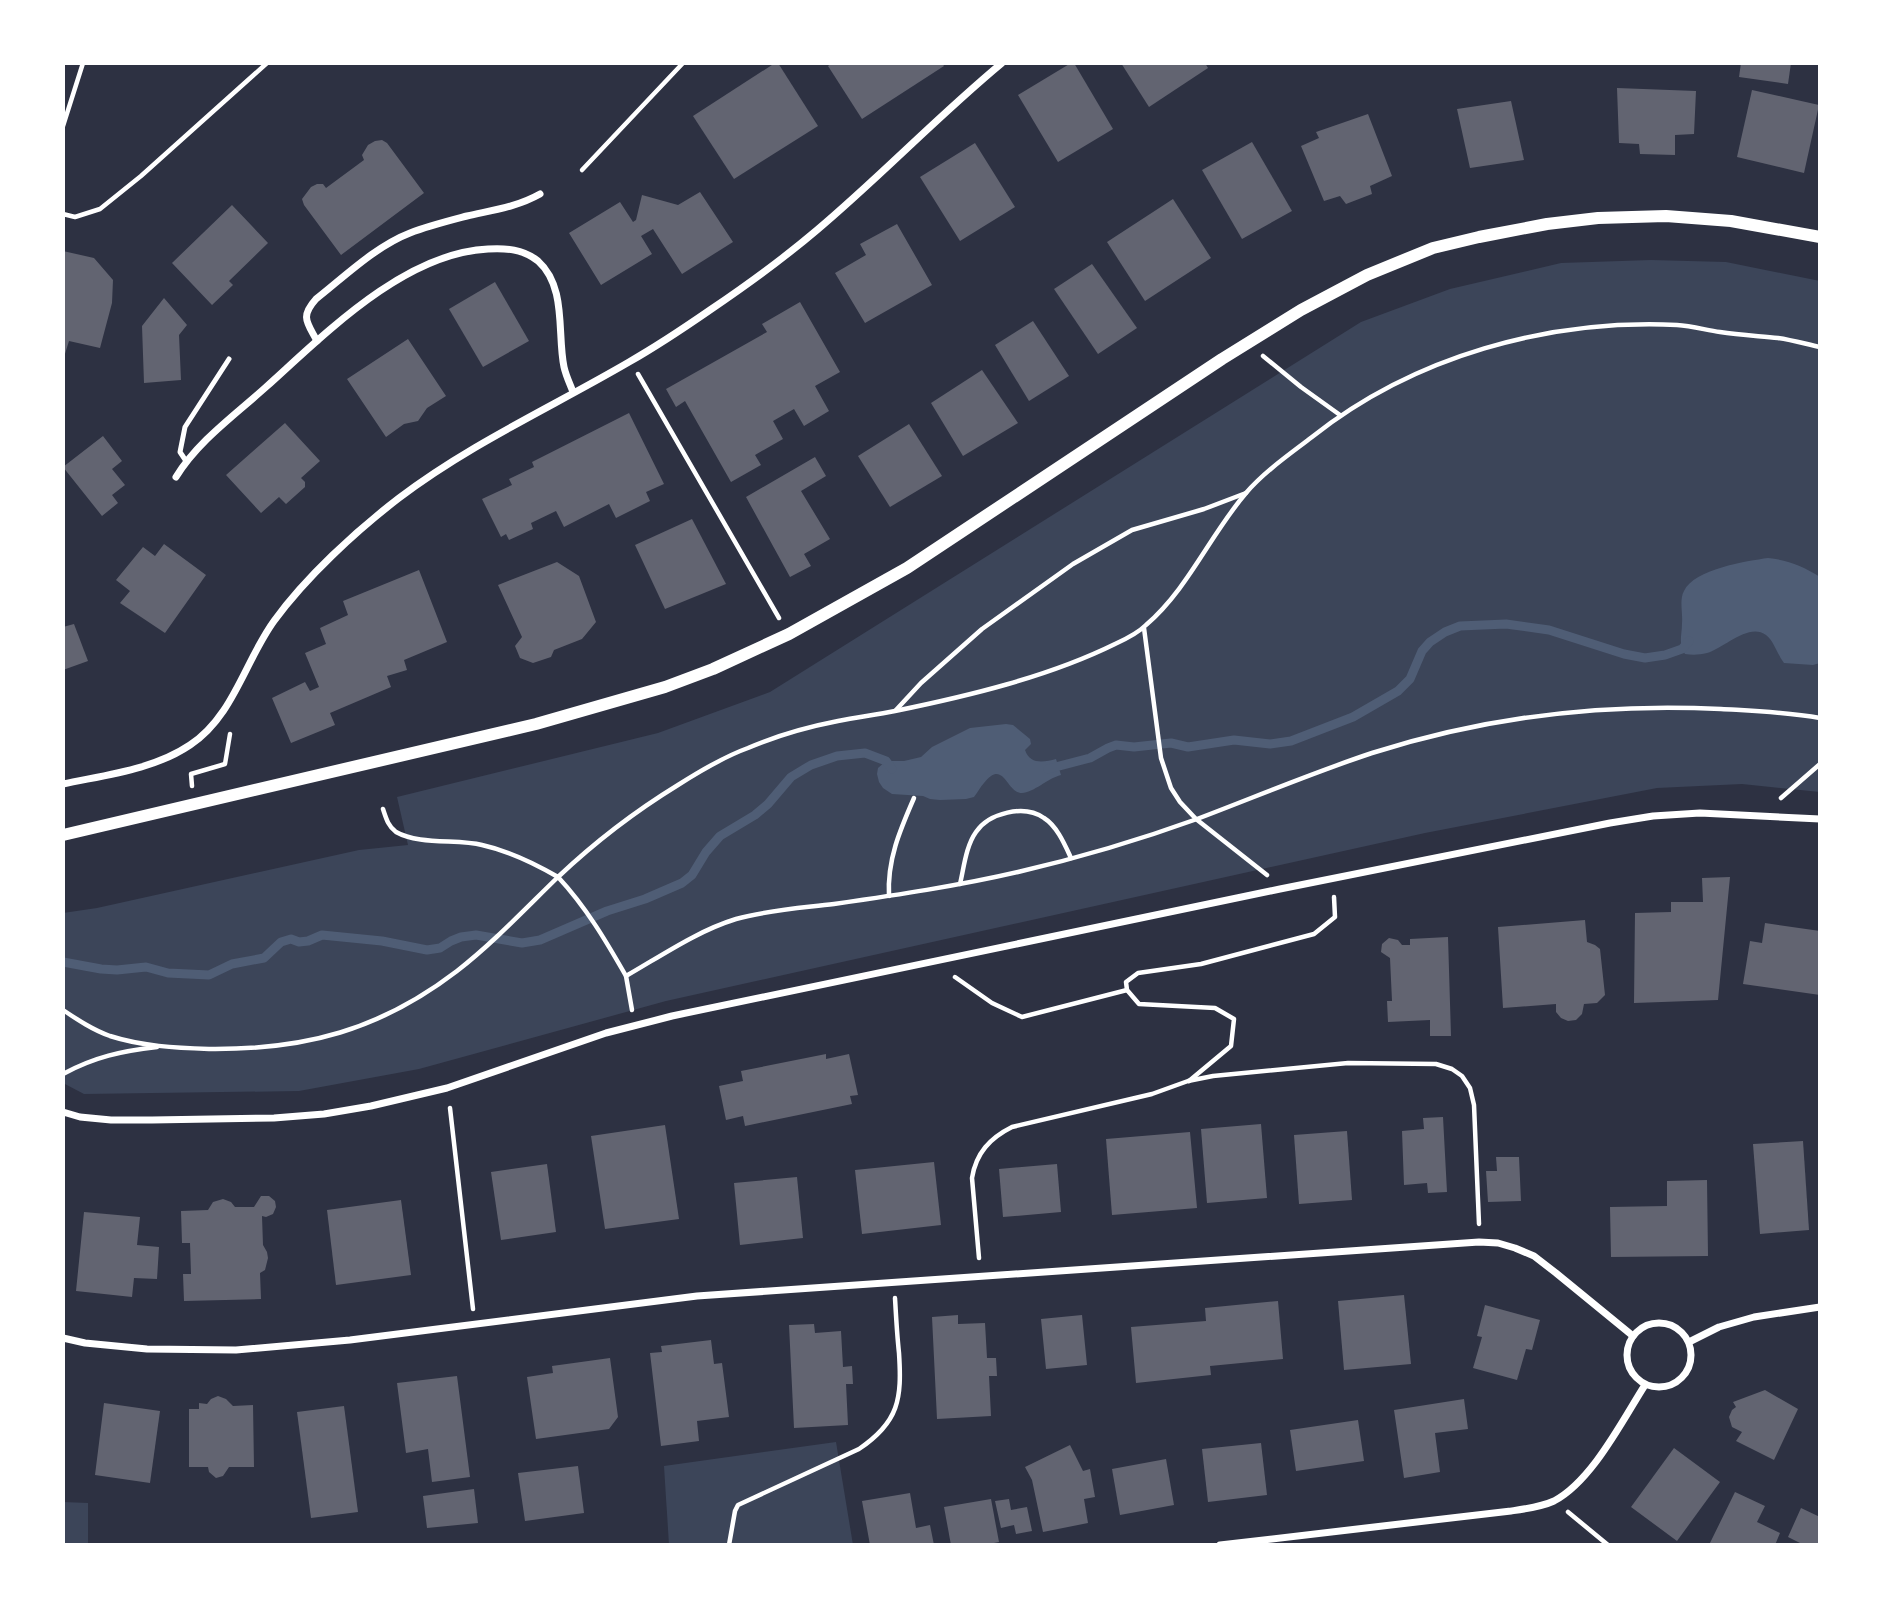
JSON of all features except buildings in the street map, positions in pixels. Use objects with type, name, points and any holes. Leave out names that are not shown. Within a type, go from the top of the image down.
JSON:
[{"type":"street","points":[[63,784],[165,759],[192,744],[219,718],[274,621],[326,562],[368,523],[445,466],[630,361],[711,309],[816,231],[1002,63]]},
{"type":"street","points":[[317,341],[307,322],[308,308],[384,246],[432,225],[508,207],[540,194]]},
{"type":"street","points":[[63,835],[524,727],[631,698],[713,669],[789,634],[907,568],[1301,310],[1389,265],[1433,248],[1547,224],[1598,218],[1666,216],[1731,221],[1820,237]]},
{"type":"street","points":[[176,477],[194,452],[317,341],[406,274],[454,254],[503,248],[526,253],[540,263],[555,290],[560,312],[564,368],[573,392]]},
{"type":"street","points":[[63,1112],[80,1117],[111,1120],[247,1119],[324,1114],[447,1088],[606,1034],[672,1016],[1609,823],[1653,816],[1700,813],[1820,819]]},
{"type":"street","points":[[63,1338],[85,1343],[147,1349],[247,1349],[350,1340],[697,1296],[1479,1242],[1507,1245],[1534,1256],[1633,1336]]},
{"type":"street","points":[[1689,1342],[1719,1326],[1754,1317],[1820,1307]]},
{"type":"street","points":[[1658,1323],[1668,1324],[1677,1328],[1689,1342],[1691,1365],[1678,1382],[1668,1387],[1645,1385],[1630,1369],[1628,1347],[1639,1329],[1658,1323]]},
{"type":"street","points":[[1220,1545],[1275,1542],[1543,1505],[1570,1490],[1592,1468],[1645,1385]]},
{"type":"lane","points":[[186,461],[180,452],[185,427],[229,359]]},
{"type":"path","points":[[63,125],[83,63]]},
{"type":"path","points":[[63,214],[75,217],[100,209],[141,176],[267,63]]},
{"type":"path","points":[[582,170],[682,63]]},
{"type":"path","points":[[63,1010],[110,1036],[161,1046],[233,1049],[272,1047],[339,1034],[370,1023],[403,1007],[457,971],[607,833],[714,763],[784,735],[835,722],[894,712],[1042,673],[1115,644],[1143,628],[1168,604],[1247,493],[1276,465],[1340,415],[1394,385],[1488,346],[1558,332],[1649,324],[1683,325],[1820,347]]},
{"type":"path","points":[[1248,344],[1340,415]]},
{"type":"path","points":[[630,361],[789,634]]},
{"type":"path","points":[[894,712],[921,683],[982,629],[1073,564],[1132,530],[1247,493]]},
{"type":"path","points":[[1143,628],[1161,758],[1171,788],[1196,819],[1263,872]]},
{"type":"path","points":[[383,809],[389,826],[398,833],[415,839],[483,845],[534,863],[558,877],[597,927],[626,976],[697,935],[736,919],[889,896],[1018,872],[1196,819],[1278,786],[1372,753],[1432,736],[1507,720],[1563,712],[1643,707],[1788,712],[1820,718]]},
{"type":"path","points":[[194,804],[191,774],[225,764],[230,728],[219,718]]},
{"type":"path","points":[[1762,815],[1820,764]]},
{"type":"path","points":[[889,896],[888,880],[892,854],[914,798]]},
{"type":"path","points":[[960,884],[975,833],[995,817],[1008,813],[1026,812],[1044,818],[1063,841],[1071,858]]},
{"type":"path","points":[[1188,1081],[1231,1046],[1234,1018],[1215,1008],[1139,1004],[1127,990],[1126,982],[1138,973],[1200,964],[1314,934],[1335,917],[1334,897]]},
{"type":"path","points":[[956,977],[992,1003],[1021,1017],[1127,990]]},
{"type":"path","points":[[63,1074],[83,1063],[119,1052],[161,1046]]},
{"type":"path","points":[[981,1277],[972,1178],[974,1166],[987,1143],[997,1134],[1012,1127],[1152,1094],[1188,1081],[1213,1076],[1348,1063],[1436,1064],[1452,1069],[1462,1076],[1470,1088],[1474,1105],[1479,1242]]},
{"type":"path","points":[[450,1108],[472,1297]]},
{"type":"path","points":[[729,1545],[738,1505],[859,1449],[890,1422],[900,1395],[901,1380],[894,1283]]},
{"type":"path","points":[[1554,1500],[1608,1545]]},
{"type":"shaded area","points":[[1651,260],[1726,262],[1820,281],[1820,792],[1742,784],[1657,788],[1425,833],[666,1001],[419,1069],[299,1091],[84,1094],[63,1083],[63,913],[97,908],[359,850],[408,845],[397,797],[658,733],[770,692],[1361,322],[1450,289],[1561,263]]},
{"type":"shaded area","points":[[1768,558],[1795,564],[1820,577],[1820,663],[1784,663],[1769,638],[1759,632],[1736,637],[1707,653],[1685,654],[1681,643],[1681,602],[1690,583],[1722,567]]},
{"type":"shaded area","points":[[1013,725],[1030,739],[1031,744],[1025,750],[1030,758],[1042,761],[1056,759],[1061,775],[1022,793],[1012,788],[1001,775],[996,774],[984,783],[974,797],[940,800],[892,794],[879,782],[878,768],[886,761],[921,757],[932,747],[970,728]]},
{"type":"shaded area","points":[[836,1442],[853,1545],[669,1545],[664,1466]]},
{"type":"shaded area","points":[[63,1502],[88,1503],[88,1545],[63,1545]]},
{"type":"waterway","points":[[1048,769],[1090,758],[1116,745],[1134,747],[1171,743],[1188,747],[1234,740],[1270,744],[1291,741],[1353,717],[1398,691],[1410,679],[1422,651],[1430,642],[1460,626],[1506,624],[1549,630],[1645,658],[1682,649],[1689,641]]},
{"type":"waterway","points":[[63,962],[101,969],[146,967],[168,973],[209,975],[232,964],[264,958],[281,942],[291,939],[308,941],[322,935],[382,941],[427,950],[440,948],[461,937],[476,935],[522,943],[540,940],[682,883],[692,875],[720,836],[755,815],[791,777],[811,765],[837,756],[865,753],[886,761],[892,769]]}]
